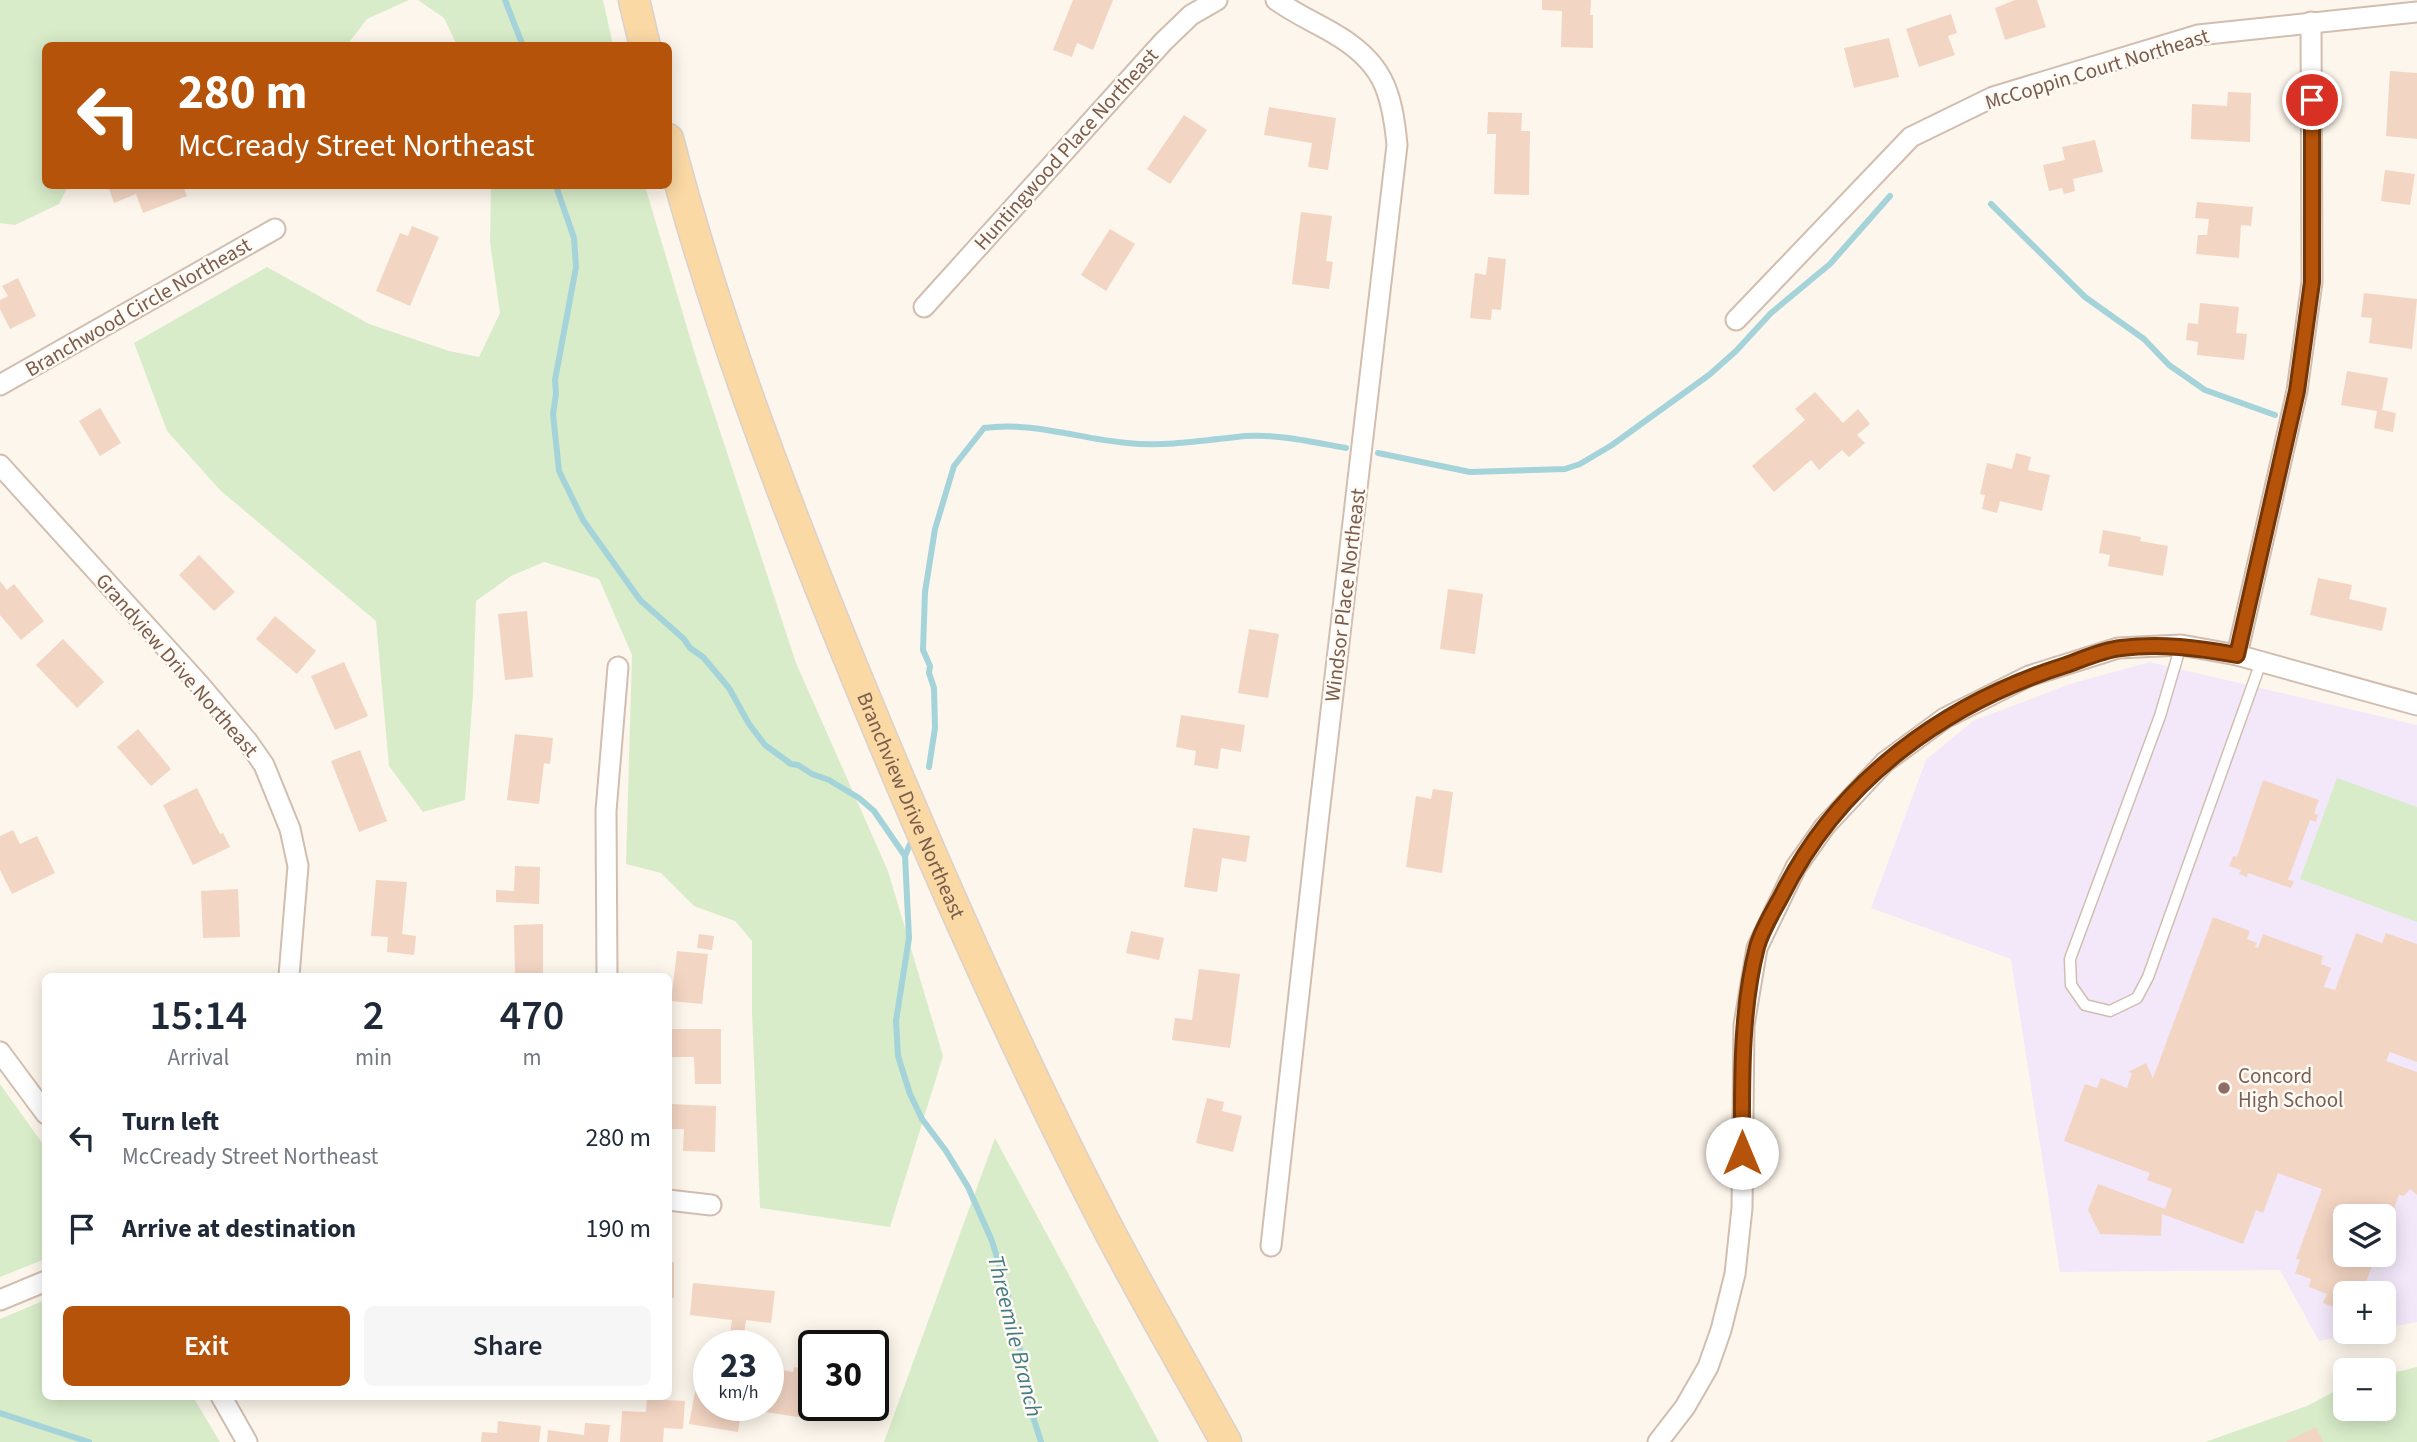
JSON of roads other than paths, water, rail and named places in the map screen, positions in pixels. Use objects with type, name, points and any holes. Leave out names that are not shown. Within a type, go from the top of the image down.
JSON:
[{"type":"main road","points":[[634,0],[644,42]]},
{"type":"main road","name":"Branchview Drive Northeast","points":[[672,152],[738,371],[803,545],[891,762],[982,969],[1102,1216],[1226,1442]]},
{"type":"street","name":"Huntingwood Place Northeast","points":[[923,307],[1163,42],[1191,15],[1217,0]]},
{"type":"street","name":"Windsor Place Northeast","points":[[1272,1246],[1397,145],[1389,97],[1382,77],[1368,57],[1334,33],[1276,0]]},
{"type":"street","name":"McCoppin Court Northeast","points":[[1736,320],[1911,137],[1993,97],[2198,35],[2417,12]]},
{"type":"street","points":[[2237,655],[2297,391],[2312,282],[2311,22]]},
{"type":"street","name":"Branchwood Circle Northeast","points":[[0,385],[275,229]]},
{"type":"street","name":"Grandview Drive Northeast","points":[[0,465],[199,684],[264,765],[290,829],[298,866],[289,973]]},
{"type":"street","points":[[1658,1442],[1685,1407],[1708,1367],[1721,1330],[1735,1274],[1742,1208],[1744,1025],[1757,947],[1796,867],[1825,826],[1885,762],[1945,718],[2029,676],[2118,648],[2181,645],[2237,655],[2417,705]]},
{"type":"street","points":[[607,973],[607,811],[618,667]]},
{"type":"street","points":[[0,1052],[42,1109]]},
{"type":"street","points":[[672,1200],[710,1205]]},
{"type":"street","points":[[0,1300],[42,1283]]},
{"type":"street","points":[[223,1400],[247,1442]]},
{"type":"lane","points":[[2181,645],[2160,716],[2070,959],[2071,985],[2085,1005],[2110,1011],[2137,998],[2148,977],[2261,662]]},
{"type":"waterway","name":"Threemile Branch","points":[[505,0],[521,42]]},
{"type":"waterway","name":"Threemile Branch","points":[[557,189],[574,238],[576,267],[555,380],[553,414],[559,471],[583,520],[640,600],[703,657],[729,688],[749,724],[765,745],[791,764],[829,780],[859,798],[874,811],[905,856],[909,938],[896,1021],[898,1056],[910,1094],[922,1119],[968,1187],[992,1241],[1008,1295],[1025,1370],[1024,1377],[1032,1400],[1030,1407],[1041,1442]]},
{"type":"waterway","points":[[1378,453],[1470,472],[1565,469],[1580,464],[1612,445],[1709,375],[1736,351],[1771,313],[1830,264],[1890,196]]},
{"type":"waterway","points":[[1991,204],[2085,297],[2144,339],[2169,365],[2205,390],[2275,415]]},
{"type":"waterway","points":[[929,767],[935,728],[934,688],[929,673],[930,666],[923,650],[925,592],[935,529],[954,466],[984,428],[1020,427],[1142,444],[1270,436],[1346,448]]},
{"type":"waterway","points":[[905,856],[910,844]]},
{"type":"waterway","points":[[0,1413],[89,1442]]},
{"type":"place","name":"Concord High School","points":[[2224,1088]]}]
